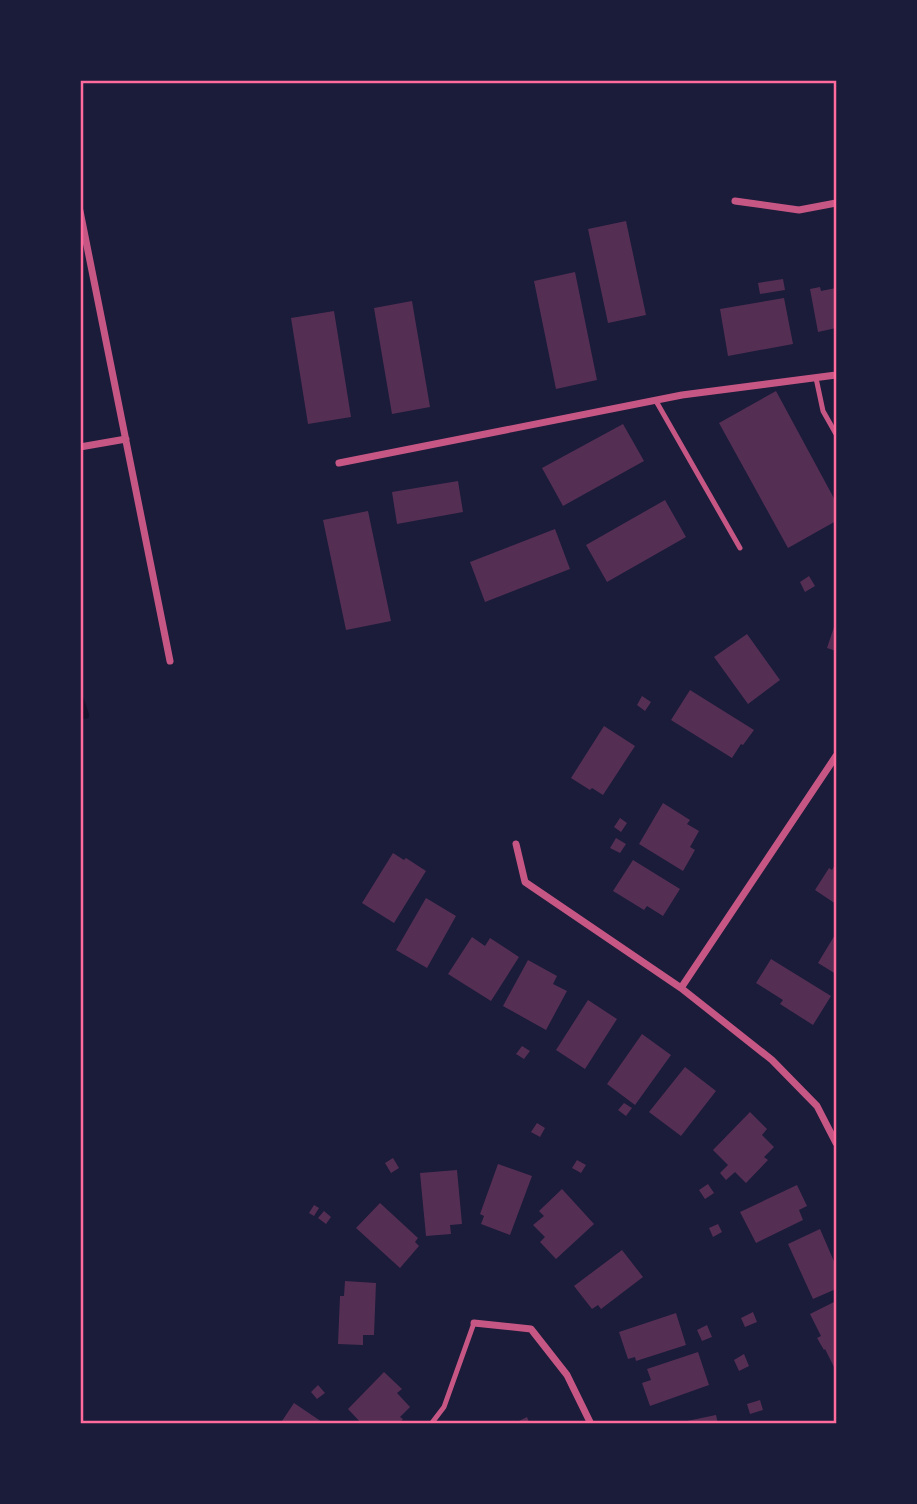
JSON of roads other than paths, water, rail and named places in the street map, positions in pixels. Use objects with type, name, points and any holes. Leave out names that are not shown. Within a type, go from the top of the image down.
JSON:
[{"type":"street","points":[[735,201],[799,210],[836,203]]},
{"type":"street","points":[[80,211],[170,661]]},
{"type":"street","points":[[339,464],[682,395],[836,375]]},
{"type":"street","points":[[80,447],[126,439]]},
{"type":"street","points":[[681,988],[836,755]]},
{"type":"street","points":[[516,844],[525,882],[681,988],[772,1060],[817,1106],[836,1143]]},
{"type":"street","points":[[474,1323],[531,1329],[567,1375],[591,1423]]},
{"type":"lane","points":[[816,378],[822,411],[836,434]]},
{"type":"lane","points":[[656,401],[740,548]]},
{"type":"lane","points":[[431,1423],[444,1407],[474,1323]]},
{"type":"waterway","points":[[80,700],[85,715]]}]
